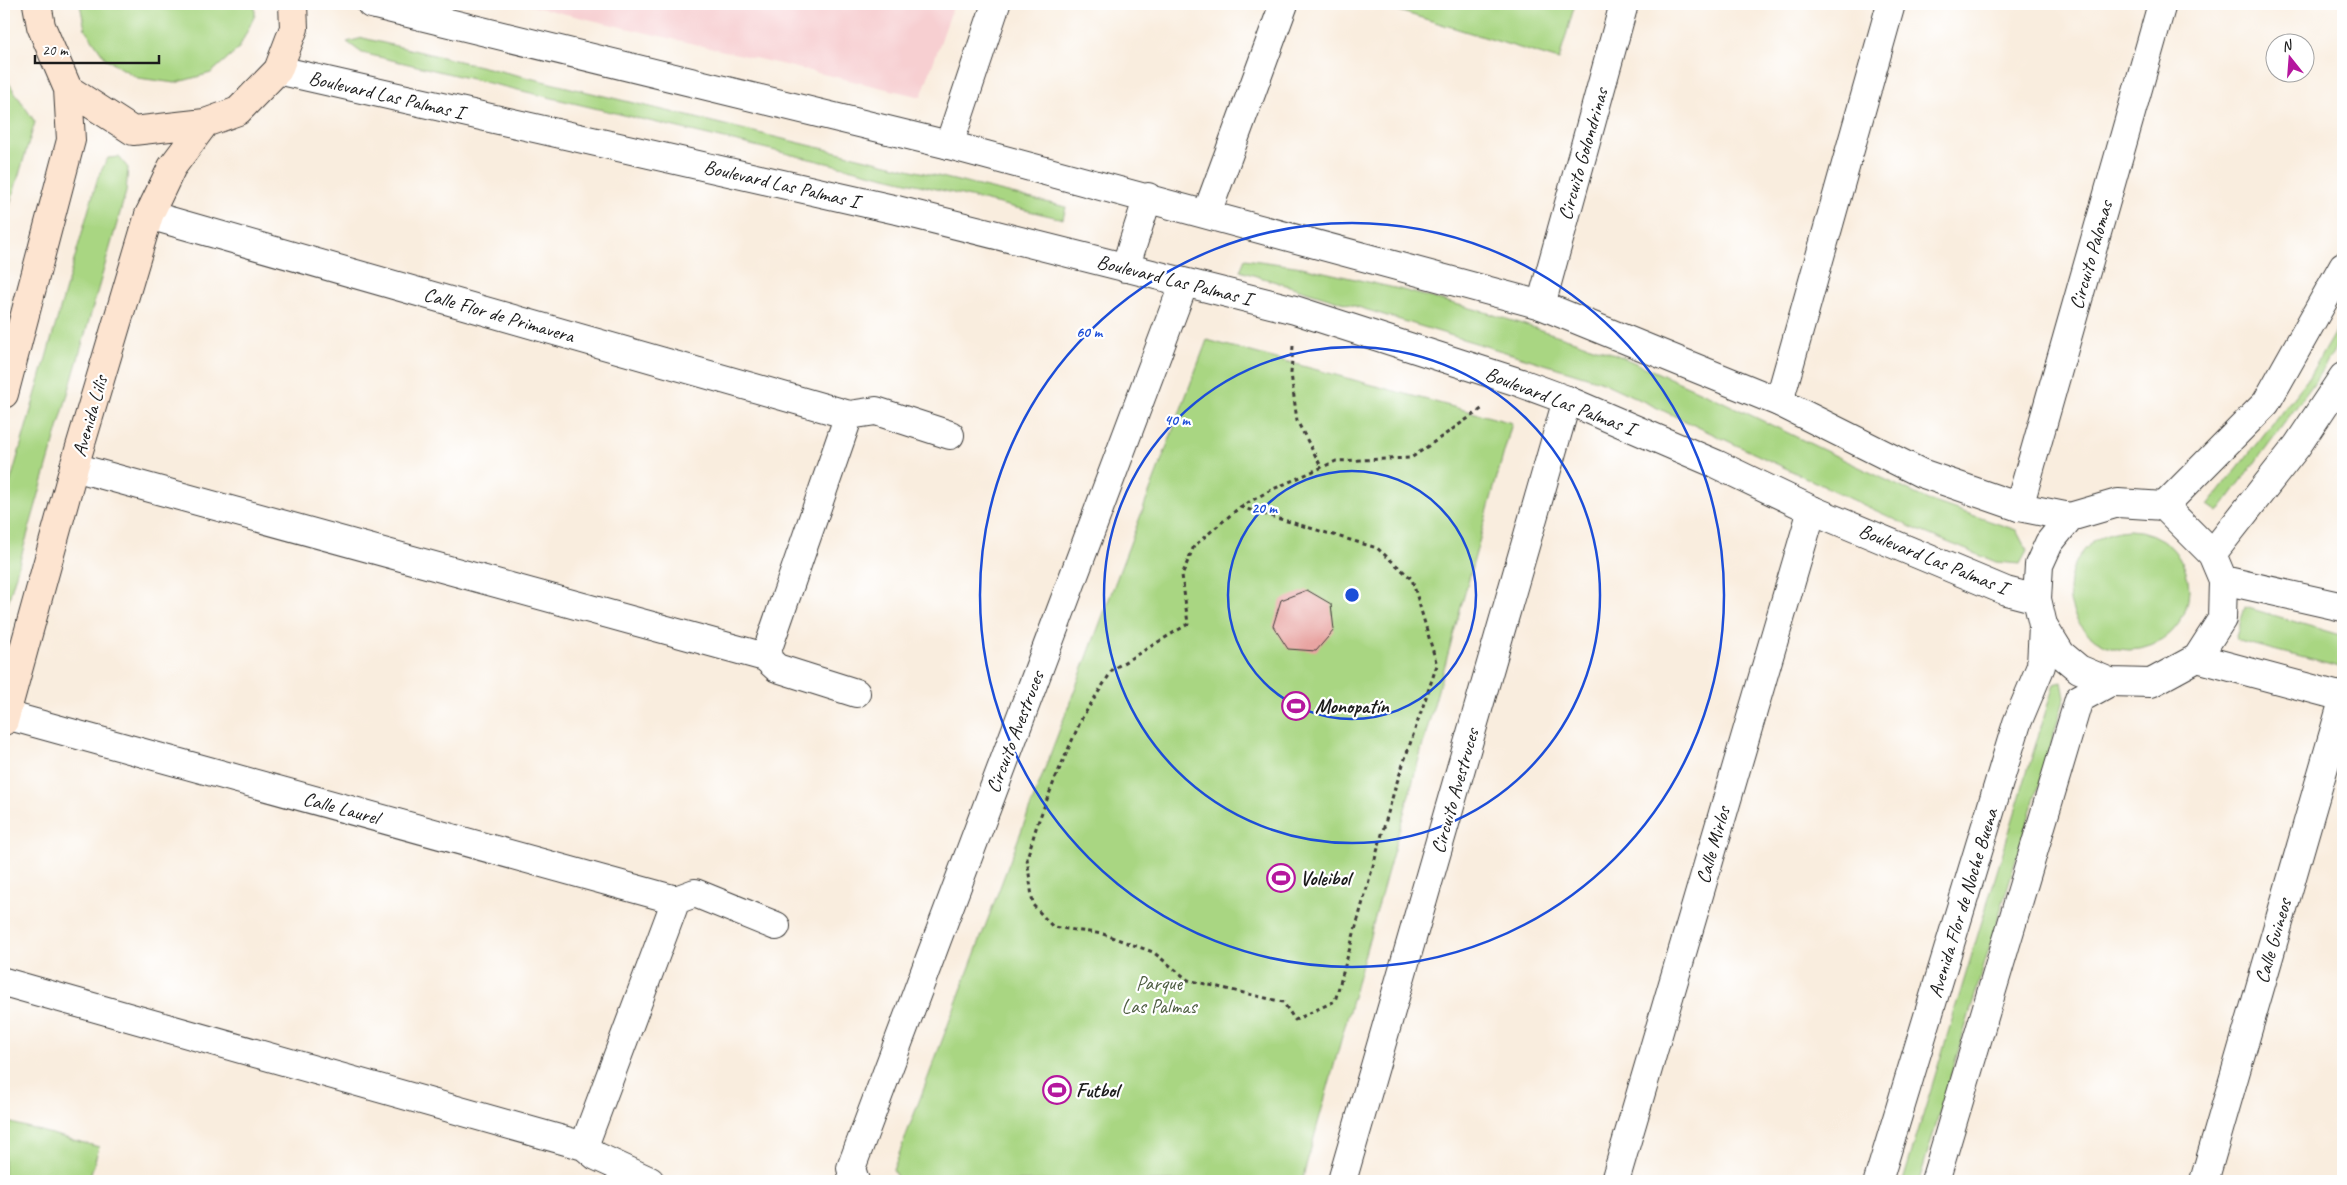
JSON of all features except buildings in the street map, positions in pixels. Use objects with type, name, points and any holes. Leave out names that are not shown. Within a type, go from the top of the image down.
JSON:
[{"type":"main road","points":[[68,89],[133,131],[205,123],[238,111],[278,70],[294,28],[293,4]]},
{"type":"main road","points":[[4,394],[71,140],[68,89],[39,15]]},
{"type":"main road","name":"Avenida Lilis","points":[[5,718],[74,467],[149,215],[172,167],[205,123]]},
{"type":"street","points":[[24,4],[39,15]]},
{"type":"street","points":[[372,4],[949,144],[1541,305],[1779,402],[1921,472],[2020,507],[2070,517],[2118,503],[2164,506],[2212,554],[2223,580],[2222,619],[2196,658],[2151,683],[2110,682],[2079,670],[2061,654],[2044,625],[2037,599],[2039,566],[2048,543],[2070,517]]},
{"type":"street","points":[[949,144],[996,4]]},
{"type":"street","points":[[1207,213],[1284,4]]},
{"type":"street","name":"Circuito Golondrinas","points":[[1541,305],[1624,4]]},
{"type":"street","points":[[1779,402],[1891,4]]},
{"type":"street","name":"Circuito Palomas","points":[[2020,507],[2162,4]]},
{"type":"street","name":"Boulevard Las Palmas I","points":[[278,70],[897,210],[1295,310],[1521,383],[1567,400],[1716,464],[1812,510],[2006,591],[2037,599]]},
{"type":"street","points":[[1125,268],[1148,197]]},
{"type":"street","name":"Calle Flor de Primavera","points":[[149,215],[849,415],[876,411],[950,435]]},
{"type":"street","points":[[2164,506],[2266,403],[2343,266]]},
{"type":"street","name":"Circuito Avestruces","points":[[856,1181],[852,1168],[1184,283]]},
{"type":"street","points":[[2212,554],[2297,446],[2343,378]]},
{"type":"street","name":"Circuito Avestruces","points":[[1342,1181],[1567,400]]},
{"type":"street","points":[[765,657],[849,415]]},
{"type":"street","points":[[74,467],[765,657],[777,668],[856,693]]},
{"type":"street","name":"Calle Mirlos","points":[[1615,1181],[1812,510]]},
{"type":"street","points":[[2223,580],[2343,607]]},
{"type":"street","name":"Avenida Flor de Noche Buena","points":[[1878,1181],[2018,724],[2041,666],[2044,625]]},
{"type":"street","points":[[2196,658],[2343,699]]},
{"type":"street","points":[[1935,1181],[2080,699],[2110,682]]},
{"type":"street","name":"Calle Guineos","points":[[2204,1181],[2343,699]]},
{"type":"street","name":"Calle Laurel","points":[[5,718],[676,900],[695,893],[776,926]]},
{"type":"street","points":[[584,1146],[676,900]]},
{"type":"street","points":[[4,982],[584,1146],[596,1156],[650,1181]]},
{"type":"path","points":[[1295,310],[1291,373],[1297,421],[1322,468]]},
{"type":"path","points":[[1240,507],[1377,548],[1412,579],[1437,665],[1395,788],[1335,1001],[1295,1020],[1283,1002],[1188,980],[1153,952],[1103,934],[1052,927],[1033,905],[1027,858],[1037,825],[1082,718],[1113,670],[1188,624],[1182,575],[1194,546],[1240,507],[1336,461],[1411,458],[1521,383]]},
{"type":"shaded area","points":[[523,4],[954,4],[921,97]]},
{"type":"green space","points":[[80,4],[255,4],[255,15],[239,48],[211,73],[175,83],[138,78],[106,59],[85,29]]},
{"type":"green space","points":[[1376,4],[1575,4],[1559,60]]},
{"type":"green space","points":[[363,38],[1066,207],[1063,219],[362,53],[347,42]]},
{"type":"green space","points":[[4,76],[35,122],[4,224]]},
{"type":"green space","points":[[119,157],[128,168],[126,192],[4,616],[4,504],[98,177],[108,158]]},
{"type":"green space","points":[[1245,259],[1302,267],[1399,289],[1485,312],[1615,354],[1715,398],[1928,500],[2016,530],[2027,551],[2020,564],[1996,562],[1913,528],[1600,381],[1240,271]]},
{"type":"green space","points":[[2343,318],[2343,336],[2312,386],[2218,512],[2208,505],[2307,380]]},
{"type":"green space","name":"Parque Las Palmas","points":[[1207,340],[1512,423],[1302,1181],[899,1181],[893,1170]]},
{"type":"green space","points":[[2129,530],[2152,534],[2171,548],[2185,567],[2189,590],[2185,613],[2171,632],[2152,646],[2129,650],[2106,646],[2087,632],[2073,613],[2069,590],[2073,567],[2087,548],[2106,534]]},
{"type":"green space","points":[[2245,607],[2343,636],[2343,668],[2235,640]]},
{"type":"green space","points":[[2062,682],[2065,697],[1919,1181],[1903,1181],[2054,684]]},
{"type":"green space","points":[[4,1121],[99,1147],[89,1181],[4,1181]]},
{"type":"place","name":"Monopatín","points":[[1296,706]]},
{"type":"place","name":"Voleibol","points":[[1281,878]]},
{"type":"place","name":"Futbol","points":[[1057,1090]]}]
